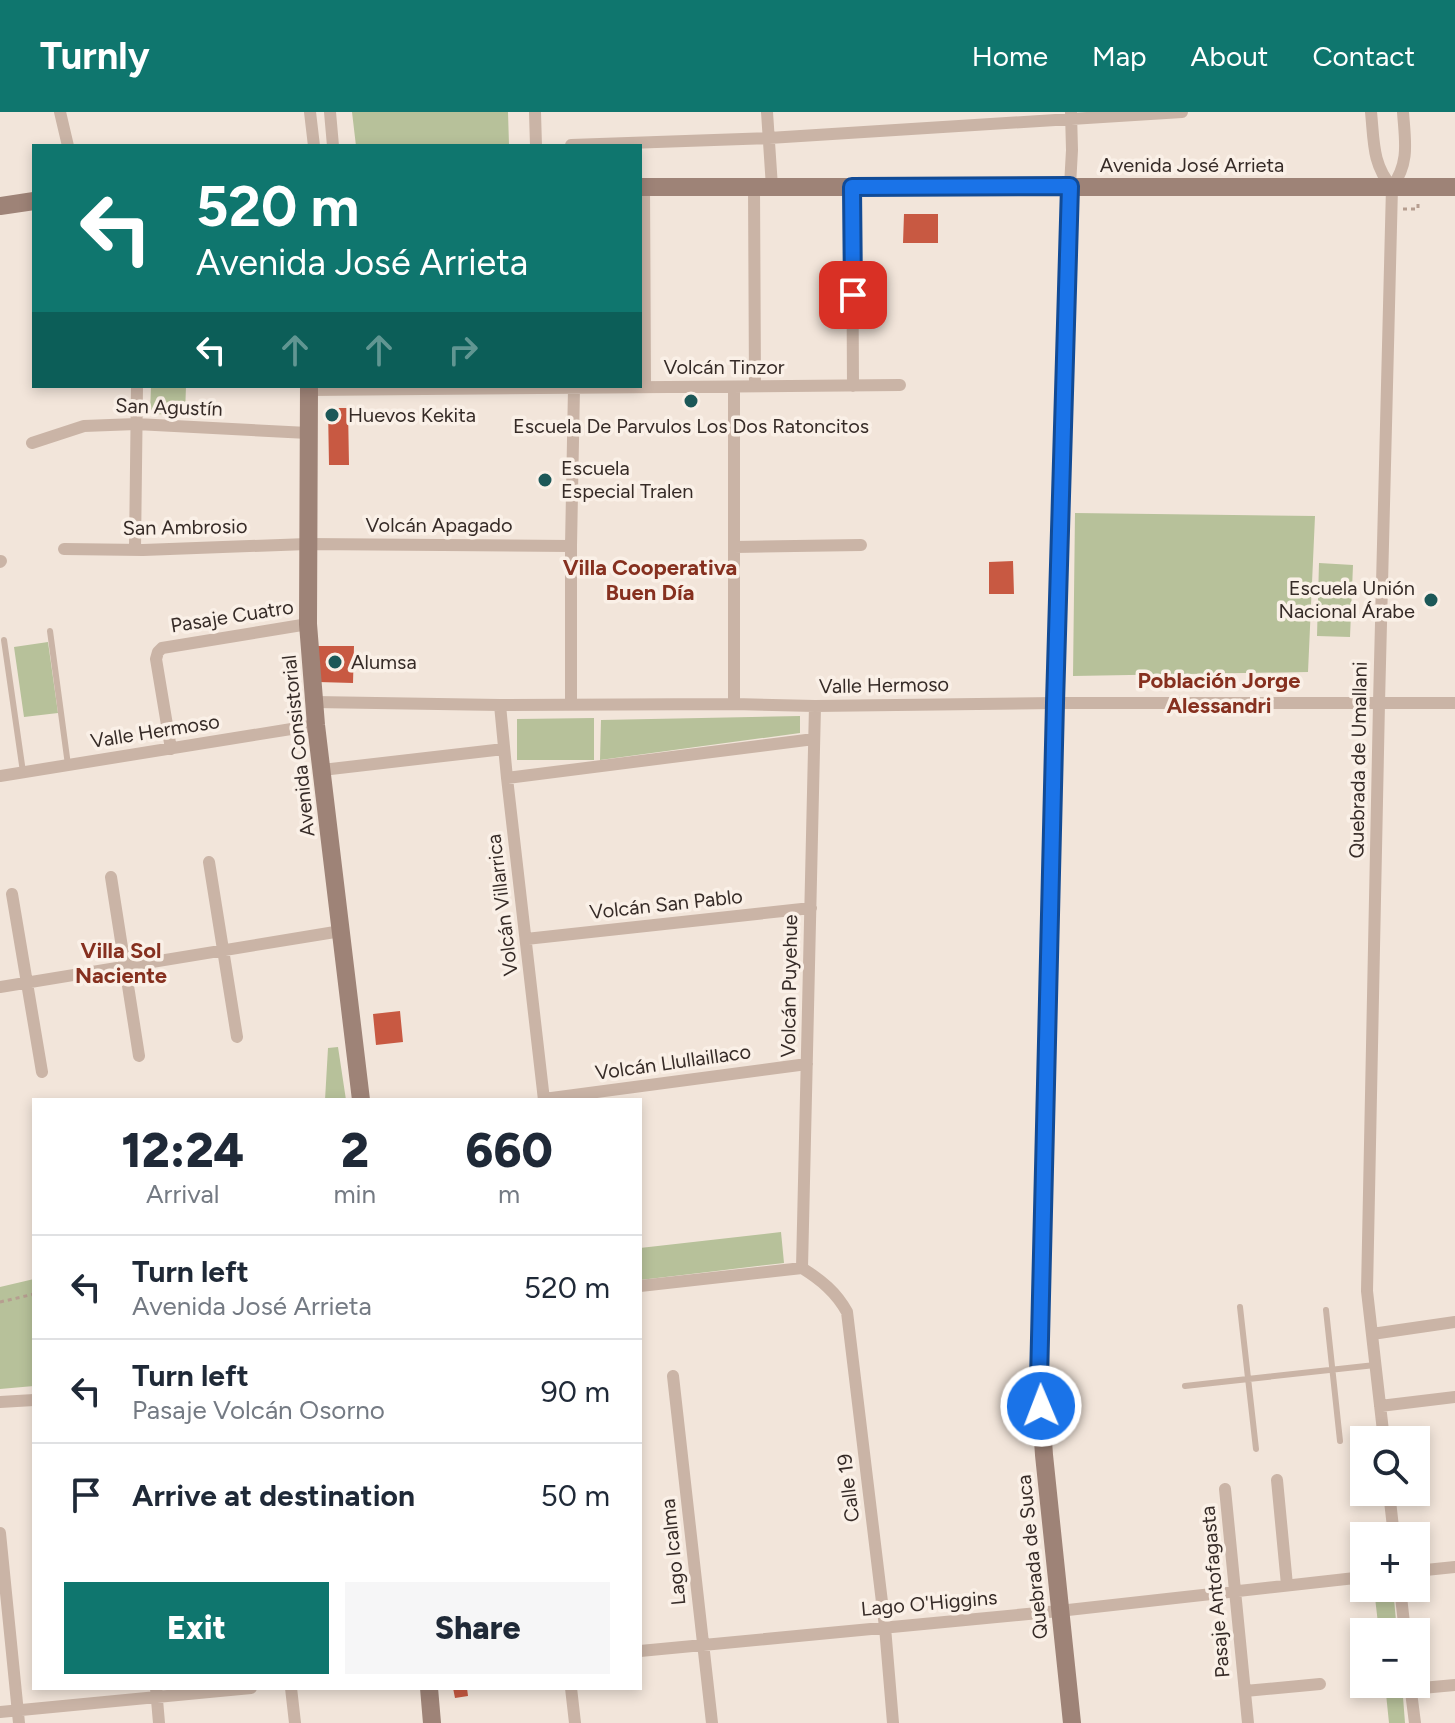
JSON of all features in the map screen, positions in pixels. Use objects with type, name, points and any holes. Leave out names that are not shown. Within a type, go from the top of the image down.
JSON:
[{"type":"street","points":[[60,112],[68,144]]},
{"type":"street","points":[[310,112],[314,144]]},
{"type":"street","points":[[330,112],[333,144]]},
{"type":"street","points":[[535,112],[536,144]]},
{"type":"street","points":[[755,386],[763,187],[769,138],[767,112]]},
{"type":"street","points":[[599,144],[769,138],[1071,115],[1182,112]]},
{"type":"street","points":[[1371,112],[1376,160],[1382,176],[1392,187],[1401,175],[1405,160],[1403,112]]},
{"type":"street","points":[[1070,186],[1071,115]]},
{"type":"street","name":"Quebrada de Suca","points":[[1070,186],[1039,1381],[1072,1723]]},
{"type":"street","points":[[642,187],[645,387]]},
{"type":"street","name":"Avenida José Arrieta","points":[[642,187],[1455,187]]},
{"type":"street","points":[[852,187],[853,386]]},
{"type":"street","name":"Quebrada de Umallani","points":[[1382,1426],[1367,1291],[1392,187]]},
{"type":"street","points":[[0,206],[32,201]]},
{"type":"street","name":"Volcán Tinzor","points":[[642,387],[900,385]]},
{"type":"street","points":[[734,387],[734,704]]},
{"type":"street","points":[[135,549],[137,388]]},
{"type":"street","name":"Avenida Consistorial","points":[[309,388],[308,624],[316,725],[361,1098]]},
{"type":"street","points":[[571,704],[574,388]]},
{"type":"street","name":"San Agustín","points":[[32,443],[84,426],[136,424],[308,433]]},
{"type":"street","name":"Volcán Apagado","points":[[307,544],[571,546]]},
{"type":"street","name":"San Ambrosio","points":[[64,549],[307,544]]},
{"type":"street","points":[[734,547],[861,545]]},
{"type":"street","name":"Pasaje Cuatro","points":[[171,749],[156,659],[162,648],[308,624]]},
{"type":"street","name":"Valle Hermoso","points":[[314,702],[815,706],[1455,703]]},
{"type":"street","name":"Volcán Villarrica","points":[[500,705],[544,1098]]},
{"type":"street","name":"Volcán Puyehue","points":[[802,1268],[815,706]]},
{"type":"street","name":"Valle Hermoso","points":[[0,776],[316,725]]},
{"type":"street","points":[[507,778],[814,739]]},
{"type":"street","points":[[322,770],[504,749]]},
{"type":"street","points":[[209,862],[237,1037]]},
{"type":"street","points":[[111,877],[139,1056]]},
{"type":"street","points":[[12,894],[42,1072]]},
{"type":"street","name":"Volcán San Pablo","points":[[526,939],[811,908]]},
{"type":"street","points":[[0,987],[341,931]]},
{"type":"street","name":"Volcán Llullaillaco","points":[[559,1098],[807,1064]]},
{"type":"street","points":[[642,1286],[802,1268]]},
{"type":"street","name":"Calle 19","points":[[802,1268],[822,1281],[847,1312],[885,1627],[893,1723]]},
{"type":"street","points":[[1372,1334],[1455,1322]]},
{"type":"street","name":"Lago Icalma","points":[[673,1376],[712,1723]]},
{"type":"street","points":[[1380,1406],[1455,1397]]},
{"type":"street","points":[[0,1402],[32,1400]]},
{"type":"street","points":[[1277,1480],[1287,1585]]},
{"type":"street","name":"Pasaje Antofagasta","points":[[1225,1489],[1248,1723]]},
{"type":"street","points":[[0,1533],[19,1717]]},
{"type":"street","points":[[1430,1570],[1455,1567]]},
{"type":"street","name":"Lago O'Higgins","points":[[642,1651],[1059,1611],[1350,1578]]},
{"type":"street","name":"Pasaje Antofagasta","points":[[1245,1691],[1320,1684]]},
{"type":"street","points":[[1430,1686],[1455,1685]]},
{"type":"street","points":[[0,1712],[19,1717],[156,1693],[213,1690]]},
{"type":"street","points":[[291,1690],[295,1723]]},
{"type":"street","points":[[429,1690],[432,1723]]},
{"type":"street","points":[[571,1690],[575,1723]]},
{"type":"street","points":[[156,1693],[159,1723]]},
{"type":"street","points":[[1412,1698],[1415,1723]]},
{"type":"lane","points":[[50,631],[68,765]]},
{"type":"lane","points":[[4,640],[23,772]]},
{"type":"lane","points":[[1240,1307],[1256,1449]]},
{"type":"lane","points":[[1326,1310],[1340,1441]]},
{"type":"lane","points":[[1185,1386],[1375,1365]]},
{"type":"path","points":[[0,1302],[32,1294]]},
{"type":"green space","points":[[352,112],[508,112],[509,144],[356,144]]},
{"type":"green space","points":[[151,388],[186,388],[185,415],[150,414]]},
{"type":"green space","points":[[1075,513],[1315,516],[1308,672],[1073,676]]},
{"type":"green space","points":[[1319,563],[1353,565],[1350,637],[1317,636]]},
{"type":"green space","points":[[48,642],[58,713],[24,717],[14,647]]},
{"type":"green space","points":[[800,716],[800,733],[600,760],[601,720]]},
{"type":"green space","points":[[594,718],[594,760],[517,760],[517,719]]},
{"type":"green space","points":[[338,1047],[346,1098],[325,1098],[328,1048]]},
{"type":"green space","points":[[781,1232],[784,1263],[642,1280],[642,1248]]},
{"type":"green space","points":[[32,1279],[32,1386],[0,1389],[0,1287]]},
{"type":"green space","points":[[1376,1602],[1394,1602],[1396,1618],[1377,1618]]},
{"type":"green space","points":[[1386,1698],[1403,1698],[1405,1723],[1389,1723]]},
{"type":"building","points":[[904,214],[938,214],[938,243],[903,243]]},
{"type":"building","points":[[328,408],[348,408],[349,465],[329,465]]},
{"type":"building","points":[[1013,561],[1014,594],[989,594],[989,562]]},
{"type":"building","name":"Alumsa","points":[[316,646],[354,646],[353,683],[318,682]]},
{"type":"building","points":[[400,1011],[403,1042],[376,1045],[373,1014]]},
{"type":"building","points":[[453,1690],[467,1690],[468,1696],[455,1698]]},
{"type":"place","name":"Escuela De Parvulos Los Dos Ratoncitos","points":[[691,401]]},
{"type":"place","name":"Huevos Kekita","points":[[332,415]]},
{"type":"place","name":"Escuela Especial Tralen","points":[[545,480]]},
{"type":"place","name":"Escuela Unión Nacional Árabe","points":[[1431,600]]},
{"type":"place","name":"Alumsa","points":[[335,662]]},
{"type":"district","name":"Villa Cooperativa Buen Día","points":[[650,580]]},
{"type":"district","name":"Población Jorge Alessandri","points":[[1219,692]]},
{"type":"district","name":"Villa Sol Naciente","points":[[121,962]]},
{"type":"route","points":[[853,295],[852,187],[1070,186],[1055,703],[1039,1381],[1041,1406]]}]
